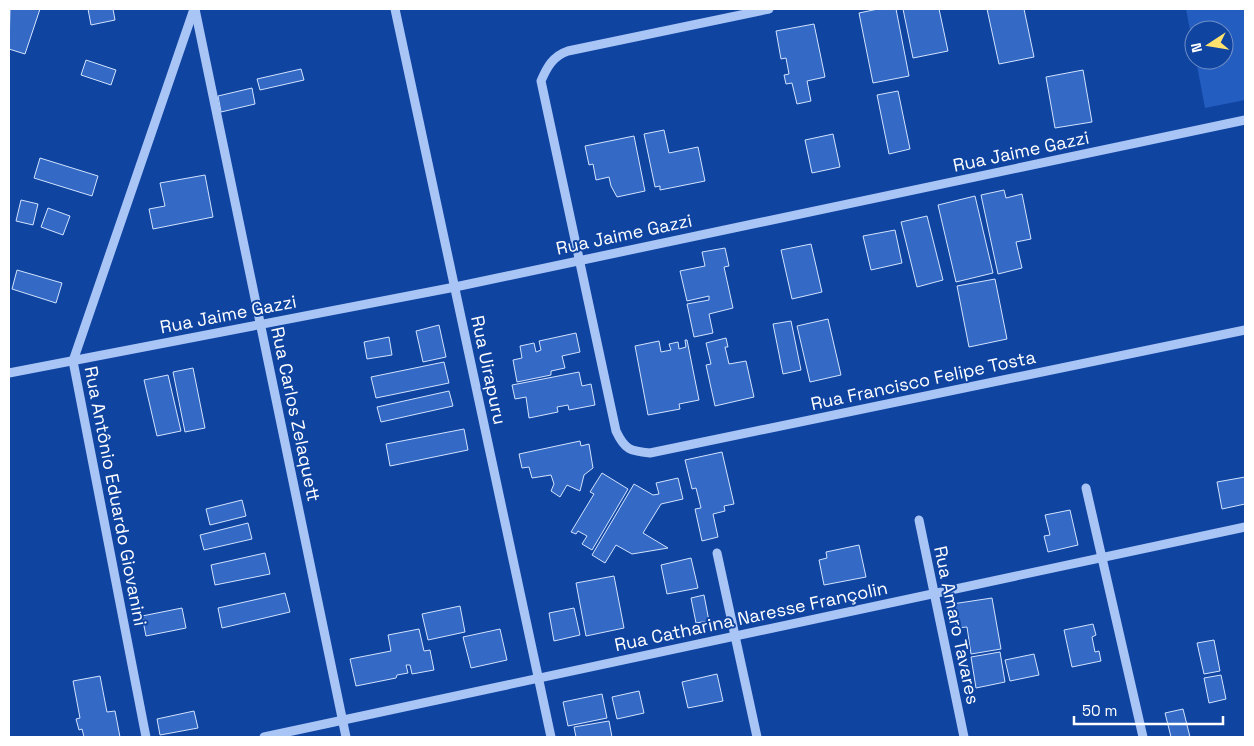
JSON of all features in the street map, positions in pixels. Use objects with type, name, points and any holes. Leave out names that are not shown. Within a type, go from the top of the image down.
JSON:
[{"type":"street","name":"Rua Carlos Zelaquett","points":[[195,9],[346,737]]},
{"type":"street","name":"Rua Antônio Eduardo Giovanini","points":[[146,737],[73,361],[195,9]]},
{"type":"street","name":"Rua Uirapuru","points":[[395,9],[551,737]]},
{"type":"street","points":[[579,260],[541,81],[546,69],[558,54],[568,51],[770,9]]},
{"type":"street","name":"Rua Jaime Gazzi","points":[[9,373],[455,286],[1245,120]]},
{"type":"street","name":"Rua Francisco Felipe Tosta","points":[[579,260],[616,431],[623,445],[633,452],[650,453],[1245,330]]},
{"type":"street","points":[[1086,488],[1143,737]]},
{"type":"street","name":"Rua Amaro Tavares","points":[[919,520],[964,737]]},
{"type":"street","name":"Rua Catharina Naresse Françolin","points":[[264,737],[1245,527]]},
{"type":"street","points":[[717,554],[757,737]]},
{"type":"shaded area","points":[[1186,9],[1245,9],[1245,100],[1205,108],[1198,70],[1234,70],[1234,20],[1188,20]]},
{"type":"building","points":[[10,9],[40,9],[25,54],[9,49]]},
{"type":"building","points":[[88,9],[113,9],[115,20],[91,25]]},
{"type":"building","points":[[878,9],[896,9],[909,76],[873,83],[859,13]]},
{"type":"building","points":[[903,9],[939,9],[948,51],[913,58]]},
{"type":"building","points":[[987,9],[1024,9],[1034,57],[999,64]]},
{"type":"building","points":[[814,24],[825,77],[807,81],[811,101],[797,104],[792,83],[786,84],[784,75],[789,74],[786,58],[781,59],[776,31]]},
{"type":"building","points":[[86,60],[116,70],[111,85],[81,75]]},
{"type":"building","points":[[301,69],[304,80],[260,90],[257,79]]},
{"type":"building","points":[[1083,70],[1092,122],[1055,128],[1046,77]]},
{"type":"building","points":[[252,88],[255,104],[221,112],[218,96]]},
{"type":"building","points":[[898,91],[910,149],[889,154],[877,95]]},
{"type":"building","points":[[664,130],[669,153],[698,147],[705,181],[660,190],[660,186],[655,187],[644,134]]},
{"type":"building","points":[[833,134],[840,167],[812,173],[805,140]]},
{"type":"building","points":[[634,136],[645,191],[617,197],[609,177],[596,180],[593,164],[589,165],[585,146]]},
{"type":"building","points":[[40,158],[98,176],[92,196],[34,178]]},
{"type":"building","points":[[205,175],[213,217],[153,229],[149,209],[165,206],[160,183]]},
{"type":"building","points":[[1004,190],[1006,198],[1022,194],[1031,239],[1016,242],[1022,268],[998,274],[981,195]]},
{"type":"building","points":[[975,196],[993,273],[956,282],[938,205]]},
{"type":"building","points":[[21,200],[38,204],[33,225],[16,221]]},
{"type":"building","points":[[48,208],[70,216],[63,235],[41,227]]},
{"type":"building","points":[[927,216],[943,280],[917,287],[901,222]]},
{"type":"building","points":[[895,230],[902,263],[871,270],[863,236]]},
{"type":"building","points":[[811,244],[822,292],[792,299],[781,250]]},
{"type":"building","points":[[725,248],[729,266],[724,267],[733,308],[709,314],[713,333],[694,337],[687,304],[709,300],[709,296],[687,301],[680,271],[705,266],[702,252]]},
{"type":"building","points":[[17,270],[62,283],[56,303],[12,289]]},
{"type":"building","points":[[995,279],[1007,339],[969,347],[957,286]]},
{"type":"building","points":[[828,319],[841,375],[810,382],[797,326]]},
{"type":"building","points":[[791,321],[801,370],[783,374],[773,324]]},
{"type":"building","points":[[439,325],[446,357],[423,362],[416,331]]},
{"type":"building","points":[[576,333],[580,352],[562,356],[565,368],[551,371],[551,375],[517,382],[513,360],[522,358],[520,346],[534,343],[536,352],[541,350],[539,341]]},
{"type":"building","points":[[389,337],[392,355],[367,359],[364,342]]},
{"type":"building","points":[[726,338],[728,347],[725,347],[729,364],[746,361],[754,397],[715,406],[706,365],[711,364],[706,343]]},
{"type":"building","points":[[685,340],[687,340],[699,400],[679,404],[680,409],[648,415],[635,346],[659,341],[661,352],[671,350],[669,344],[678,342],[679,349],[686,347]]},
{"type":"building","points":[[444,362],[449,383],[376,398],[371,377]]},
{"type":"building","points":[[193,368],[205,428],[185,432],[173,372]]},
{"type":"building","points":[[579,372],[582,386],[591,384],[595,405],[569,410],[568,405],[557,407],[558,412],[529,418],[526,397],[515,399],[512,385]]},
{"type":"building","points":[[168,375],[181,431],[157,436],[144,380]]},
{"type":"building","points":[[449,391],[453,406],[381,422],[377,407]]},
{"type":"building","points":[[464,429],[468,450],[390,466],[386,444]]},
{"type":"building","points":[[580,441],[581,446],[589,444],[593,468],[584,475],[580,491],[567,485],[560,497],[551,491],[554,484],[551,475],[532,478],[529,467],[522,468],[519,454]]},
{"type":"building","points":[[722,452],[734,504],[724,506],[725,511],[713,514],[718,537],[702,541],[695,509],[701,508],[696,488],[692,489],[685,460]]},
{"type":"building","points":[[602,473],[628,489],[592,550],[582,544],[587,536],[578,531],[576,534],[571,532],[594,494],[590,492]]},
{"type":"building","points":[[1245,477],[1245,504],[1222,509],[1217,482]]},
{"type":"building","points":[[678,478],[683,499],[661,504],[643,533],[668,548],[632,554],[616,545],[605,563],[592,555],[634,484],[653,495],[659,494],[656,483]]},
{"type":"building","points":[[242,500],[246,516],[210,525],[206,509]]},
{"type":"building","points":[[1070,510],[1078,545],[1048,552],[1044,536],[1050,535],[1045,515]]},
{"type":"building","points":[[248,523],[252,539],[204,550],[200,535]]},
{"type":"building","points":[[859,545],[866,577],[824,585],[819,560],[827,558],[826,552]]},
{"type":"building","points":[[265,553],[270,574],[215,585],[211,565]]},
{"type":"building","points":[[691,558],[698,588],[667,594],[661,565]]},
{"type":"building","points":[[614,576],[624,628],[586,636],[576,583]]},
{"type":"building","points":[[285,593],[290,612],[222,628],[218,608]]},
{"type":"building","points":[[704,595],[709,621],[696,623],[691,598]]},
{"type":"building","points":[[992,598],[1001,649],[971,654],[967,627],[956,628],[952,604]]},
{"type":"building","points":[[460,606],[465,632],[428,640],[422,614]]},
{"type":"building","points":[[182,608],[186,628],[146,636],[142,616]]},
{"type":"building","points":[[574,608],[580,635],[554,641],[549,613]]},
{"type":"building","points":[[1093,624],[1096,635],[1092,637],[1095,652],[1099,651],[1101,661],[1072,667],[1064,630]]},
{"type":"building","points":[[419,629],[424,651],[430,650],[434,670],[412,674],[410,665],[406,665],[408,673],[397,675],[396,678],[356,686],[350,659],[391,651],[388,635]]},
{"type":"building","points":[[500,629],[507,660],[471,668],[463,637]]},
{"type":"building","points":[[1214,640],[1220,671],[1204,674],[1197,643]]},
{"type":"building","points":[[1000,652],[1005,682],[976,688],[971,657]]},
{"type":"building","points":[[1034,654],[1039,675],[1010,681],[1005,660]]},
{"type":"building","points":[[717,674],[723,701],[688,708],[682,682]]},
{"type":"building","points":[[1221,675],[1226,699],[1209,703],[1204,678]]},
{"type":"building","points":[[100,676],[107,712],[115,711],[120,737],[84,737],[82,729],[79,730],[76,719],[80,718],[73,681]]},
{"type":"building","points":[[639,691],[644,713],[617,719],[612,697]]},
{"type":"building","points":[[602,694],[607,718],[568,726],[563,702]]},
{"type":"building","points":[[1183,709],[1190,737],[1171,737],[1165,713]]},
{"type":"building","points":[[194,711],[198,728],[160,735],[157,719]]},
{"type":"building","points":[[609,721],[612,737],[576,737],[574,727]]}]
